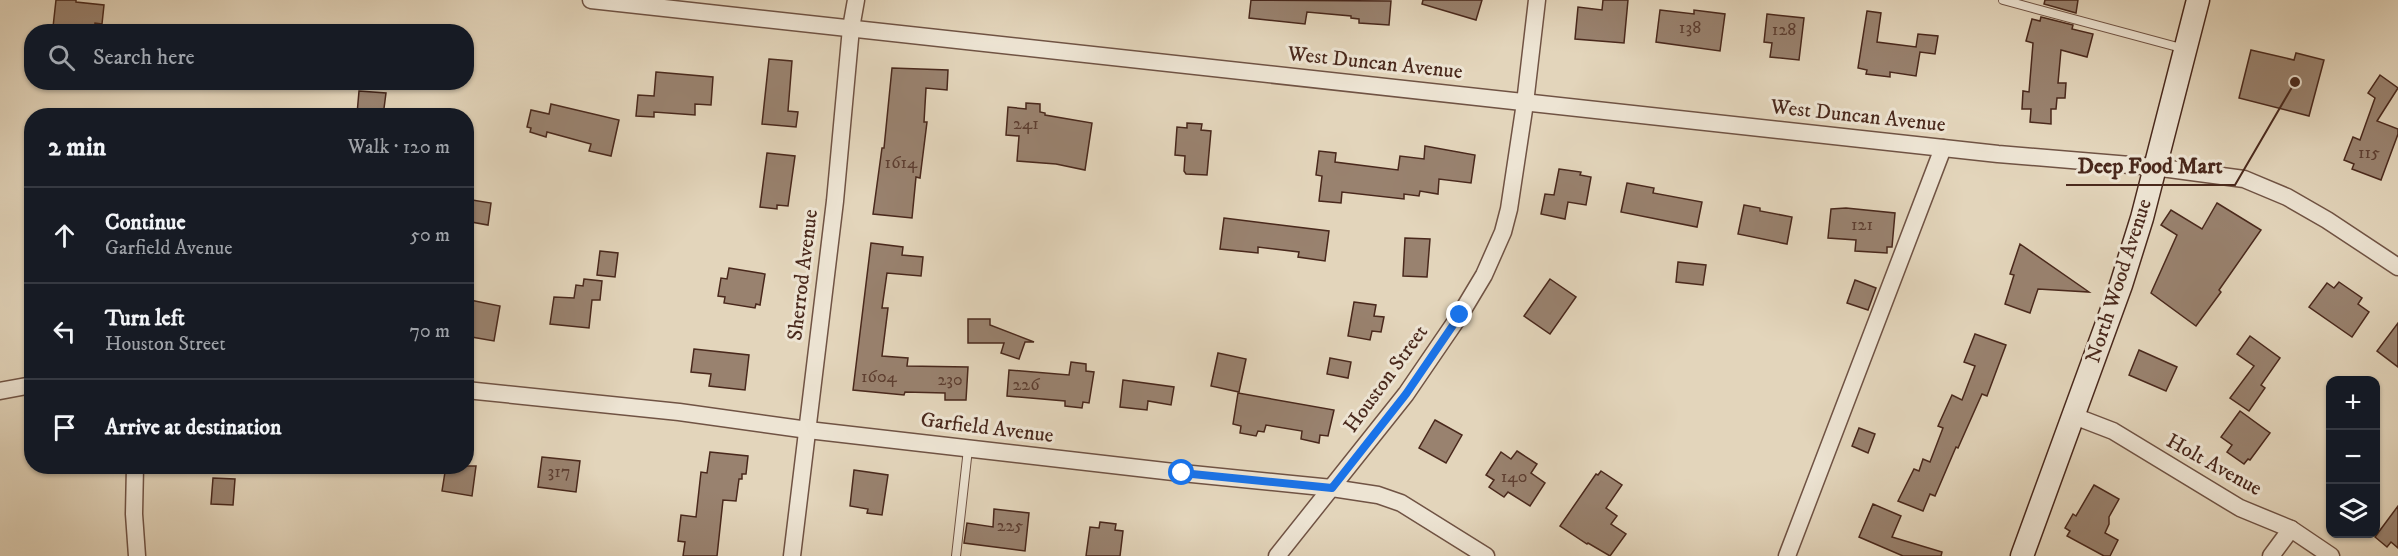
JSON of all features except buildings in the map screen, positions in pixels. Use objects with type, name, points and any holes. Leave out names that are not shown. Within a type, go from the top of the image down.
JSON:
[{"type":"main road","name":"North Wood Avenue","points":[[2022,556],[2121,285],[2198,0]]},
{"type":"street","name":"West Duncan Avenue","points":[[591,0],[1943,148],[2154,167],[2244,179],[2307,208],[2398,267]]},
{"type":"street","name":"Sherrod Avenue","points":[[792,556],[835,201],[851,28],[856,0]]},
{"type":"street","name":"Houston Street","points":[[1277,556],[1406,394],[1484,275],[1503,232],[1509,209],[1537,0]]},
{"type":"street","points":[[1787,556],[1943,148]]},
{"type":"street","points":[[0,391],[24,386]]},
{"type":"street","name":"Garfield Avenue","points":[[474,391],[680,412],[807,430],[1378,495],[1401,503],[1486,556]]},
{"type":"street","name":"Holt Avenue","points":[[2074,416],[2113,431],[2240,508],[2290,529],[2331,556]]},
{"type":"street","points":[[135,474],[134,514],[137,556]]},
{"type":"street","points":[[2271,556],[2290,529]]},
{"type":"lane","points":[[2003,0],[2185,49]]},
{"type":"lane","points":[[956,556],[968,449]]},
{"type":"place","name":"Deep Food Mart","points":[[2295,82]]},
{"type":"route","points":[[1182,473],[1332,488],[1406,394],[1460,315]]}]
